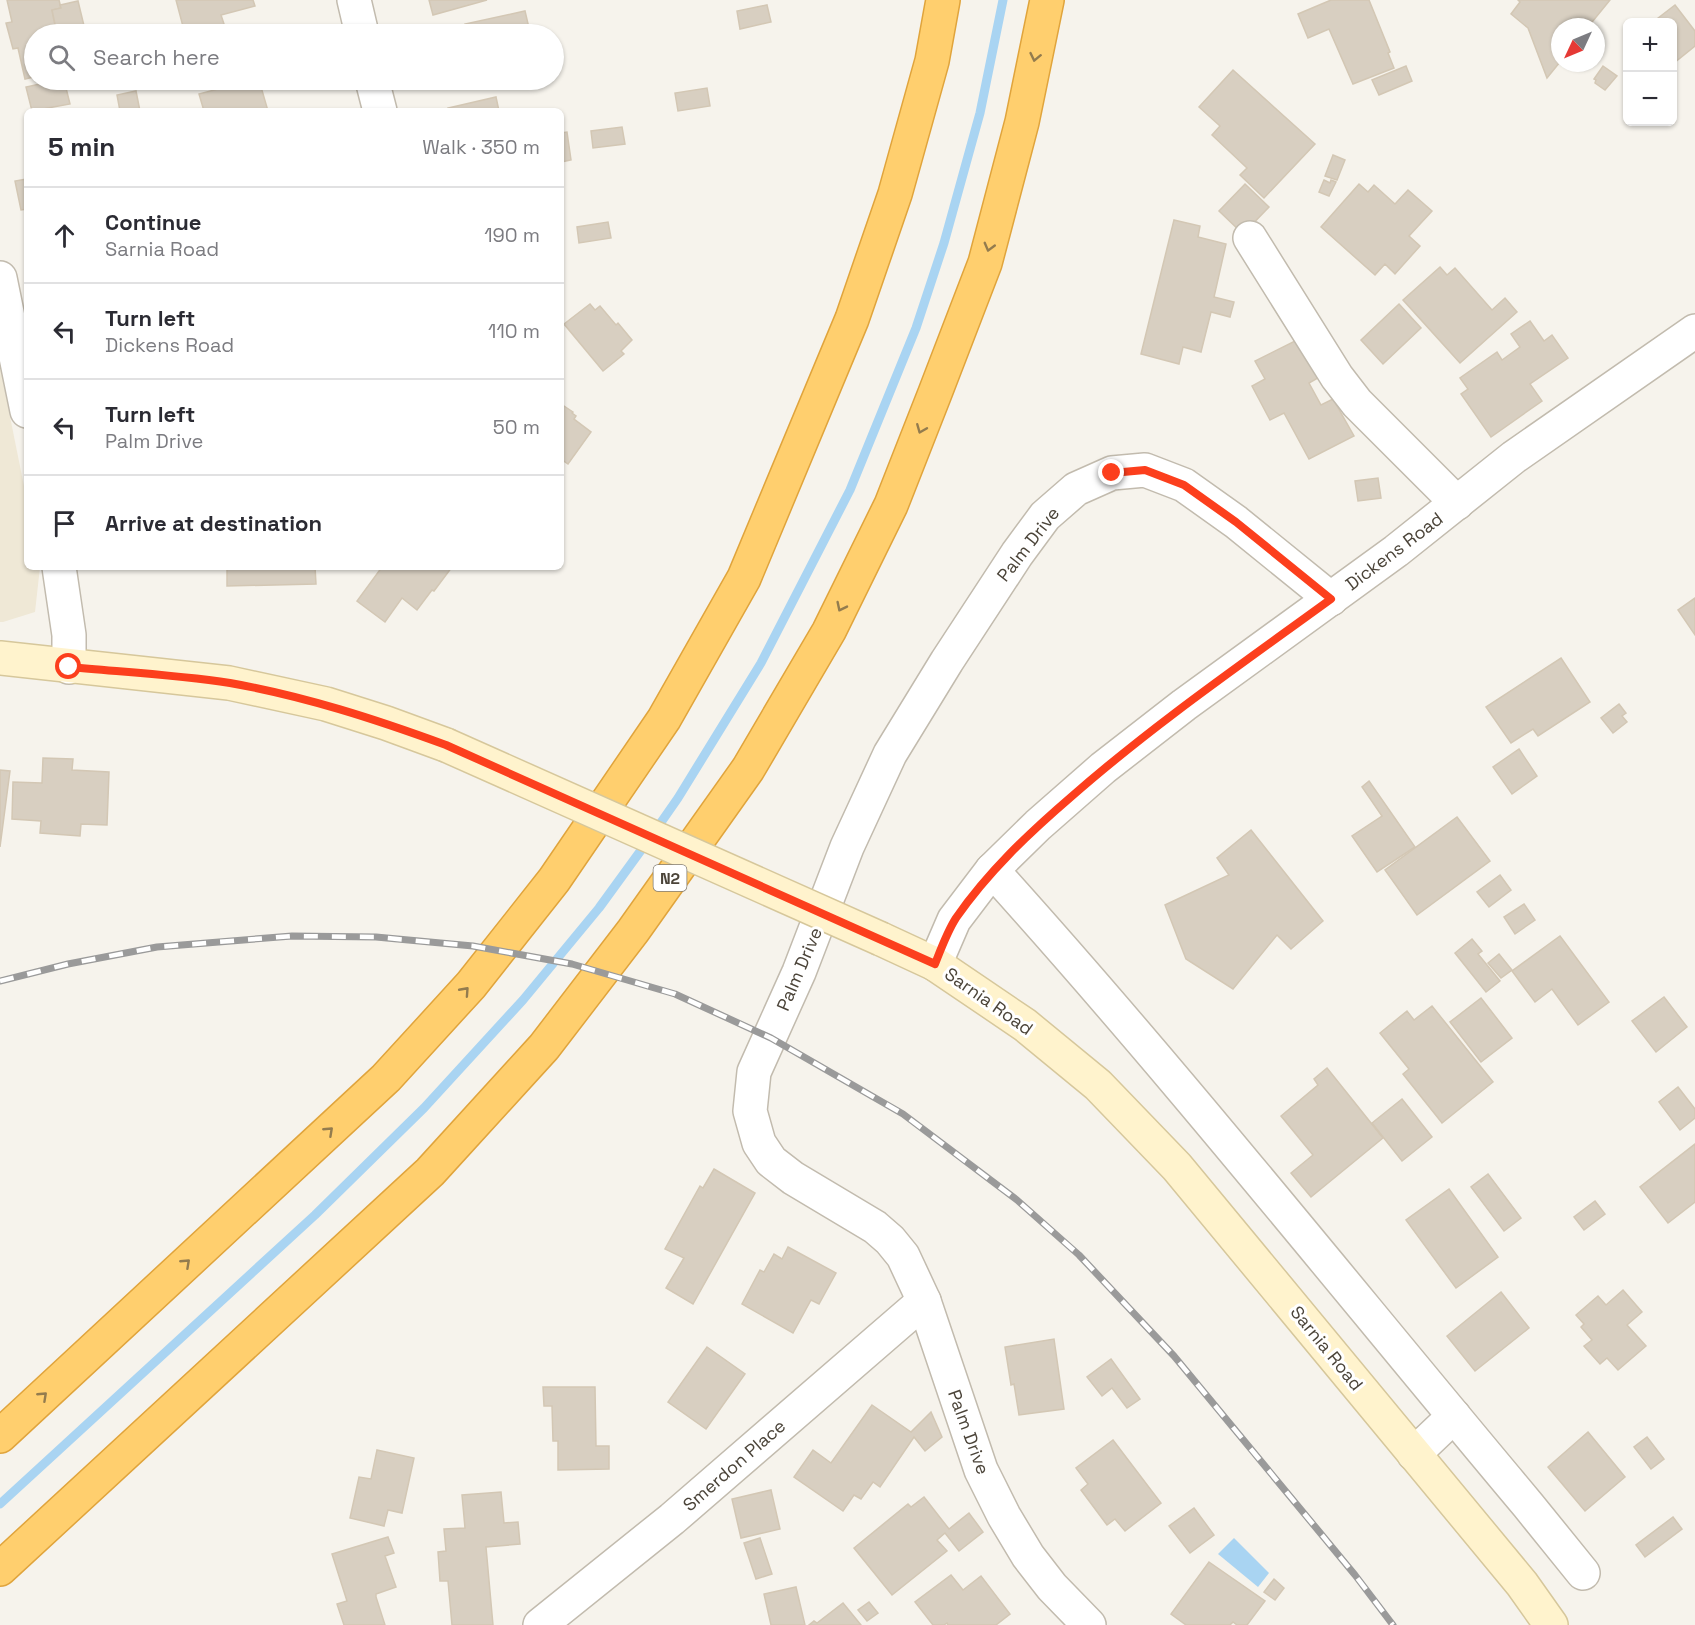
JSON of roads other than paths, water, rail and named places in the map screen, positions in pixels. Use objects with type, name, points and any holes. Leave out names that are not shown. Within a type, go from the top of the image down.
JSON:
[{"type":"highway","points":[[0,1436],[386,1078],[471,985],[554,880],[664,719],[744,579],[852,319],[895,194],[932,61],[943,0]]},
{"type":"highway","name":"N2","points":[[0,1569],[430,1172],[544,1047],[633,930],[748,769],[829,631],[891,505],[935,393],[985,263],[1022,122],[1047,0]]},
{"type":"main road","name":"Sarnia Road","points":[[0,658],[229,683],[326,704],[386,723],[446,745],[935,964],[1025,1024],[1098,1085],[1177,1167],[1522,1584],[1551,1625]]},
{"type":"street","points":[[354,0],[360,24]]},
{"type":"street","points":[[375,90],[379,108]]},
{"type":"street","points":[[1250,238],[1337,377],[1357,403],[1457,502]]},
{"type":"street","points":[[0,278],[24,396]]},
{"type":"street","name":"Dickens Road","points":[[935,964],[954,920],[992,870],[1038,825],[1103,768],[1184,705],[1331,599],[1514,457],[1695,331]]},
{"type":"street","name":"Palm Drive","points":[[1089,1625],[1052,1587],[1028,1556],[1004,1516],[981,1470],[924,1301],[903,1256],[875,1227],[793,1178],[771,1161],[759,1143],[750,1111],[754,1072],[799,972],[847,847],[890,754],[953,651],[1017,554],[1045,516],[1076,489],[1112,473],[1145,470],[1184,485],[1236,522],[1331,599]]},
{"type":"street","points":[[59,570],[69,635],[69,667]]},
{"type":"street","points":[[992,870],[1165,1067],[1583,1574]]},
{"type":"street","name":"Smerdon Place","points":[[540,1625],[672,1519],[924,1301]]},
{"type":"street","points":[[1414,1454],[1454,1416]]},
{"type":"water","points":[[1234,1538],[1269,1573],[1258,1587],[1218,1554]]},
{"type":"waterway","points":[[655,831],[678,798],[761,663],[850,490],[916,328],[944,243],[980,113],[1003,0]]},
{"type":"waterway","points":[[0,1504],[315,1215],[424,1108],[523,1000],[599,908],[647,842]]},
{"type":"railway","points":[[0,981],[68,964],[157,947],[292,936],[376,937],[473,946],[572,964],[675,994],[771,1038],[903,1114],[1017,1200],[1079,1255],[1174,1356],[1355,1575],[1393,1625]]}]
